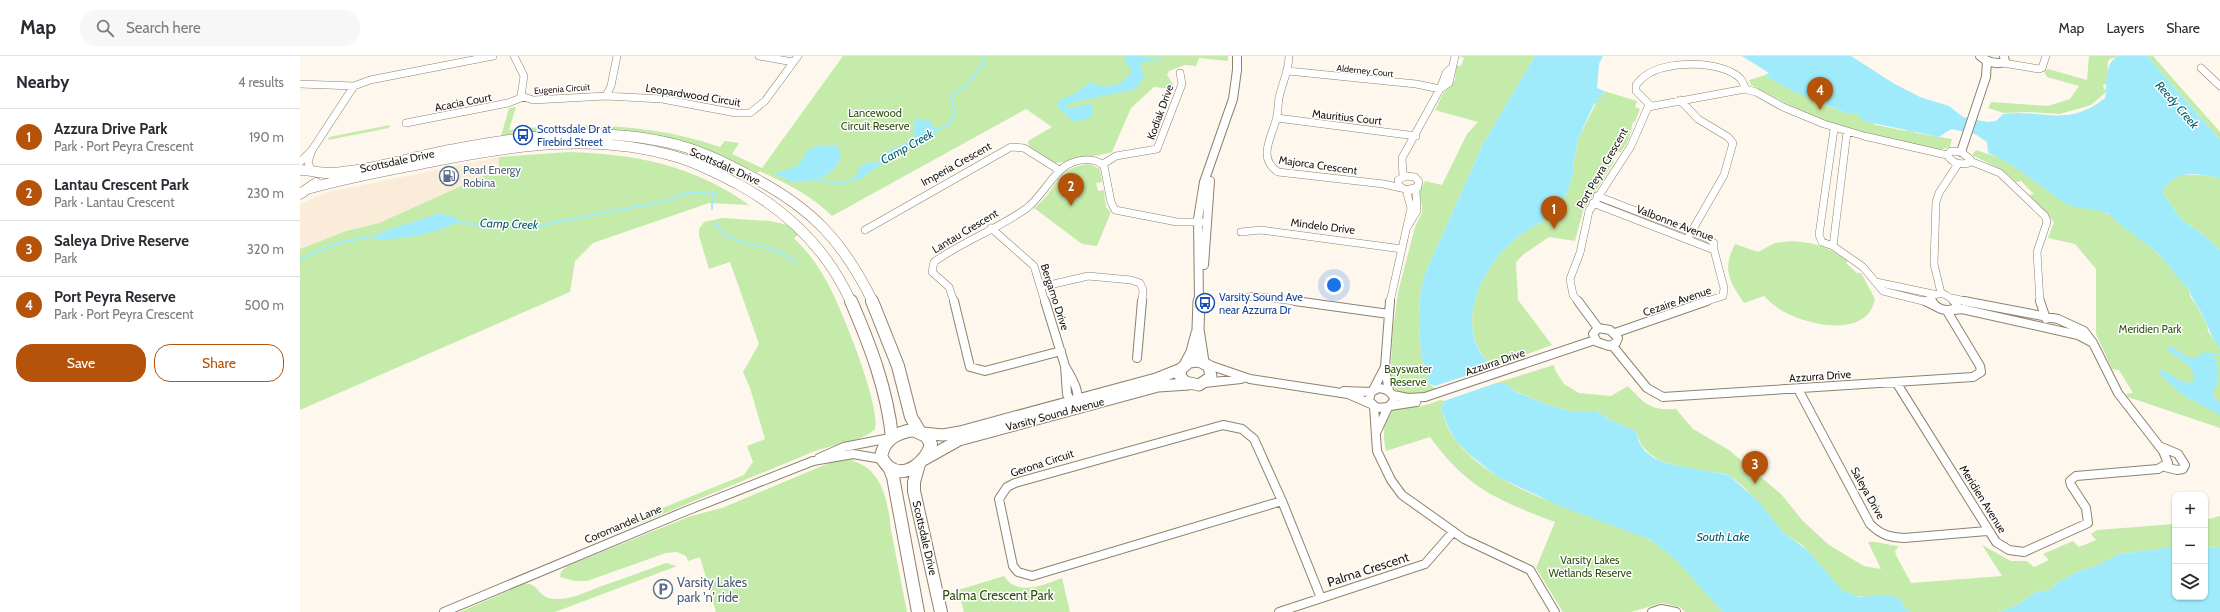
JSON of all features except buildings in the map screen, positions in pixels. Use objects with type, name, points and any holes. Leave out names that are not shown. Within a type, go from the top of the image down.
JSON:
[{"type":"main road","name":"Scottsdale Drive","points":[[300,194],[311,188],[347,178],[528,136],[569,133],[611,134],[653,140],[701,153],[761,181],[788,197],[811,214],[834,238],[860,277],[898,366],[911,420],[921,432]]},
{"type":"main road","name":"Scottsdale Drive","points":[[300,170],[314,171],[355,169],[488,146],[580,142],[638,147],[672,155],[700,166],[751,191],[772,204],[807,232],[826,255],[840,278],[880,374],[890,413],[891,437]]},
{"type":"main road","points":[[311,188],[318,179],[314,171]]},
{"type":"main road","points":[[904,431],[921,432],[929,440],[931,446],[922,461],[904,470],[886,463],[882,450],[891,437],[904,431]]},
{"type":"main road","name":"Scottsdale Drive","points":[[922,461],[914,482],[914,490],[941,612]]},
{"type":"main road","name":"Scottsdale Drive","points":[[886,463],[893,477],[918,612]]},
{"type":"street","points":[[300,84],[354,86],[370,80],[493,56]]},
{"type":"street","name":"Eugenia Circuit","points":[[514,56],[524,76],[521,94],[523,97],[533,100],[606,96],[611,86],[617,56]]},
{"type":"street","points":[[759,56],[793,62]]},
{"type":"street","name":"Leopardwood Circuit","points":[[606,96],[668,100],[738,114],[748,113],[758,108],[798,56]]},
{"type":"street","points":[[1237,56],[1238,71],[1234,92],[1209,172],[1211,174],[1201,221],[1203,278],[1199,295],[1198,329],[1192,352],[1183,367],[1182,379],[1189,384],[1248,378]]},
{"type":"street","name":"Majorca Crescent","points":[[1289,56],[1288,71],[1278,104],[1277,118],[1268,143],[1267,161],[1272,169],[1286,173],[1384,184],[1404,189]]},
{"type":"street","points":[[1986,77],[1981,58],[2003,60],[2027,67],[2042,68],[2046,56]]},
{"type":"street","points":[[1376,433],[1389,407],[1394,401],[1385,367],[1388,314],[1394,280],[1408,226],[1408,217],[1411,208],[1400,178],[1402,158],[1416,136],[1440,89],[1449,83],[1452,74],[1450,69],[1454,57]]},
{"type":"street","points":[[1961,152],[1986,77],[2003,60]]},
{"type":"street","points":[[1746,89],[1745,83],[1741,78],[1721,69],[1690,64],[1664,66],[1648,72],[1636,85],[1636,91],[1651,106],[1746,89],[1753,91],[1796,113],[1834,128],[1888,143],[1947,155],[1950,160],[1958,164],[1967,164],[1970,161]]},
{"type":"street","points":[[2201,68],[2220,86]]},
{"type":"street","name":"Alderney Court","points":[[1288,71],[1440,89]]},
{"type":"street","name":"Kodiak Drive","points":[[1102,164],[1116,156],[1157,149],[1182,84],[1180,73]]},
{"type":"street","points":[[300,162],[312,150],[354,86]]},
{"type":"street","name":"Acacia Court","points":[[406,123],[508,104],[523,97]]},
{"type":"street","points":[[1680,100],[1698,119],[1728,137],[1733,143],[1724,175],[1687,240]]},
{"type":"street","name":"Port Peyra Crescent","points":[[1598,328],[1576,300],[1570,285],[1572,274],[1580,254],[1587,215],[1595,200],[1631,146],[1645,110],[1651,106]]},
{"type":"street","name":"Mauritius Court","points":[[1277,118],[1416,136]]},
{"type":"street","points":[[1834,128],[1819,235],[1822,242],[1833,246],[1857,261],[1876,282],[1879,289],[1888,293],[1922,300],[1950,311],[1962,309],[2078,335],[2093,343]]},
{"type":"street","points":[[1833,246],[1847,132]]},
{"type":"street","name":"Imperia Crescent","points":[[864,230],[1010,147],[1024,147],[1048,165],[1059,170]]},
{"type":"street","points":[[312,150],[308,162],[314,171]]},
{"type":"street","points":[[1947,155],[1951,151],[1961,152],[1968,156],[1970,161],[2000,173],[2045,216],[2046,222],[2037,252],[2040,304],[2047,316],[2045,328]]},
{"type":"street","points":[[1407,152],[1407,167],[1414,177],[1419,180],[1416,194],[1419,208],[1408,226]]},
{"type":"street","points":[[1059,170],[1068,165],[1087,160],[1102,164],[1107,173],[1111,202],[1115,210],[1125,214],[1177,222],[1201,221]]},
{"type":"street","points":[[1876,282],[1933,294],[1941,293],[1934,264],[1936,202],[1939,193],[1958,164]]},
{"type":"street","name":"Lantau Crescent","points":[[1059,170],[1036,201],[938,259],[932,268],[932,272],[949,287],[952,294],[968,363],[974,370],[985,371],[1061,351]]},
{"type":"street","points":[[1400,178],[1414,177]]},
{"type":"street","name":"Majorca Crescent","points":[[1384,184],[1400,178]]},
{"type":"street","points":[[1404,189],[1418,187]]},
{"type":"street","points":[[1826,190],[1839,193]]},
{"type":"street","name":"Valbonne Avenue","points":[[1595,200],[1692,232],[1714,243],[1714,250],[1687,240],[1595,200]]},
{"type":"street","name":"Bergamo Drive","points":[[991,228],[1031,261],[1037,272],[1065,366],[1064,380],[1074,403]]},
{"type":"street","name":"Mindelo Drive","points":[[1241,232],[1261,230],[1376,244],[1402,249]]},
{"type":"street","name":"Cezaire Avenue","points":[[1615,333],[1723,296],[1724,288],[1714,250]]},
{"type":"street","points":[[1041,287],[1088,276],[1131,280],[1140,283],[1143,290],[1137,358]]},
{"type":"street","name":"Meridien Avenue","points":[[1941,293],[1968,303],[2047,316],[2080,328],[2093,343],[2118,393],[2167,457],[2168,463],[2165,467]]},
{"type":"street","points":[[1933,294],[1931,300],[1937,307]]},
{"type":"street","points":[[1242,298],[1256,296],[1388,314]]},
{"type":"street","points":[[1950,311],[1957,304],[1952,298]]},
{"type":"street","name":"Azzurra Drive","points":[[1612,346],[1647,388],[1663,396],[1798,389],[1973,377],[1981,372],[1980,366],[1950,311]]},
{"type":"street","points":[[1598,328],[1608,328],[1615,333],[1617,341],[1612,346],[1602,345],[1595,340],[1593,334],[1598,328]]},
{"type":"street","points":[[1198,329],[1206,364],[1211,369],[1211,377],[1204,383]]},
{"type":"street","name":"Azzurra Drive","points":[[1425,397],[1595,340]]},
{"type":"street","points":[[1183,367],[1193,361],[1248,378],[1333,391],[1364,400],[1381,408],[1419,402],[1425,397]]},
{"type":"street","name":"Varsity Sound Avenue","points":[[922,461],[959,440],[1074,403],[1156,379],[1183,367]]},
{"type":"street","points":[[1385,367],[1381,378],[1368,398],[1372,405],[1380,459],[1396,488],[1413,504],[1453,532],[1473,544],[1530,570],[1539,581],[1554,612]]},
{"type":"street","name":"Meridien Avenue","points":[[1896,382],[1987,531],[1996,542],[2006,549],[2016,552],[2035,548],[2088,523],[2089,516],[2087,510],[2071,486],[2070,481],[2076,476],[2165,467],[2177,470],[2183,469],[2185,465],[2179,455],[2173,450],[2159,446]]},
{"type":"street","name":"Varsity Sound Avenue","points":[[921,432],[943,434],[960,432],[1074,403],[1158,386],[1189,384]]},
{"type":"street","points":[[1333,391],[1372,391],[1382,388],[1408,398],[1425,397]]},
{"type":"street","name":"Saleya Drive","points":[[1798,389],[1870,524],[1876,530],[1884,535],[1899,538],[1987,531]]},
{"type":"street","name":"Gerona Circuit","points":[[1282,501],[1032,576],[1018,572],[1013,566],[999,499],[1007,487],[1015,483],[1223,425],[1242,429],[1254,439],[1282,501],[1321,598]]},
{"type":"street","name":"Coromandel Lane","points":[[444,612],[686,511],[813,461],[832,450],[844,446],[891,437]]},
{"type":"street","name":"Coromandel Lane","points":[[813,461],[853,454],[886,463]]},
{"type":"street","name":"Palma Crescent","points":[[1279,612],[1425,564],[1453,532]]},
{"type":"street","points":[[1652,612],[1665,609],[1676,612]]},
{"type":"shaded area","points":[[499,157],[500,169],[379,223],[346,231],[300,249],[300,204],[328,192]]},
{"type":"green space","name":"Lancewood Circuit Reserve","points":[[843,56],[1228,56],[1228,61],[1199,58],[1196,66],[1185,65],[1169,71],[1167,75],[1173,84],[1172,89],[1154,87],[1131,108],[1112,152],[1059,163],[1049,160],[1029,146],[1028,141],[1052,127],[1026,109],[832,216],[807,196],[789,185],[760,171],[758,173],[704,149],[664,137],[561,130],[501,136],[509,108],[516,107],[509,130],[562,126],[615,126],[668,133],[720,147],[725,141],[739,143],[732,154],[762,168]]},
{"type":"green space","name":"Bayswater Reserve","points":[[1460,56],[1535,56],[1483,144],[1424,276],[1420,296],[1419,321],[1421,354],[1429,384],[1436,389],[1411,394],[1404,393],[1399,392],[1390,383],[1393,330],[1398,292],[1415,227],[1422,213],[1419,193],[1425,181],[1442,185],[1467,134],[1478,122],[1435,110],[1444,92],[1455,80],[1456,65],[1461,66],[1464,58]]},
{"type":"green space","points":[[2089,56],[2119,56],[2110,59],[2108,62],[2107,85],[2103,84],[2104,89],[2107,90],[2091,105],[2060,114],[2027,112],[2004,113],[1988,108],[1991,102],[2048,106],[2070,99],[2079,86],[2047,77],[2044,71],[2048,69],[2087,80]]},
{"type":"green space","points":[[2147,56],[2153,56],[2220,132],[2220,140]]},
{"type":"green space","points":[[1765,75],[1815,101],[1846,113],[1856,113],[1876,125],[1906,131],[1909,129],[1916,133],[1952,139],[1950,147],[1940,150],[1902,143],[1835,125],[1793,107],[1751,85],[1749,80]]},
{"type":"green space","points":[[1604,91],[1637,101],[1635,107],[1640,109],[1635,122],[1633,122],[1629,139],[1621,152],[1618,152],[1613,159],[1614,162],[1583,211],[1575,241],[1549,237],[1524,254],[1516,262],[1518,300],[1552,345],[1486,369],[1488,363],[1481,354],[1476,343],[1472,323],[1476,297],[1481,284],[1496,259],[1514,240],[1548,217],[1558,208],[1572,179],[1578,139],[1596,103],[1595,97],[1601,97]]},
{"type":"green space","points":[[390,125],[389,128],[328,140],[329,137]]},
{"type":"green space","name":"Meridien Park","points":[[1976,150],[2006,160],[2067,203],[2098,205],[2104,212],[2146,243],[2167,263],[2189,289],[2190,296],[2200,311],[2207,325],[2208,331],[2220,349],[2220,428],[2128,397],[2126,394],[2133,393],[2119,370],[2112,369],[2096,334],[2096,269],[2075,244],[2048,238],[2054,222],[2029,195],[2034,194],[2021,181],[2016,182],[2004,171],[1972,155]]},
{"type":"green space","points":[[569,152],[617,156],[663,164],[707,180],[728,191],[749,205],[709,203],[593,243],[575,261],[570,292],[300,410],[300,249],[346,231],[379,223],[499,169],[499,157]]},
{"type":"green space","points":[[1090,164],[1100,169],[1102,182],[1096,183],[1098,191],[1104,190],[1106,207],[1111,212],[1097,246],[1082,244],[1034,208],[1048,194],[1063,174],[1078,166]]},
{"type":"green space","points":[[2180,175],[2202,175],[2220,178],[2220,250],[2201,233],[2181,219],[2162,192],[2168,182]]},
{"type":"green space","points":[[722,218],[770,221],[788,225],[798,235],[794,238],[812,258],[824,276],[841,311],[866,378],[872,399],[875,429],[863,437],[847,443],[815,451],[641,523],[638,518],[744,475],[753,462],[747,446],[765,439],[750,388],[743,372],[759,344],[730,262],[709,269],[699,236],[699,229],[704,222]]},
{"type":"green space","points":[[1791,241],[1821,246],[1848,261],[1846,263],[1857,273],[1861,273],[1875,299],[1871,310],[1863,318],[1853,323],[1828,325],[1814,323],[1790,315],[1776,307],[1764,296],[1744,303],[1734,288],[1729,275],[1729,260],[1735,244],[1758,252],[1775,243]]},
{"type":"green space","points":[[1554,365],[1555,370],[1564,384],[1579,393],[1611,396],[1628,386],[1649,405],[1660,409],[1676,409],[1693,429],[1729,450],[1781,494],[1803,521],[1829,545],[1864,566],[1881,569],[1868,542],[1899,546],[1895,551],[1896,555],[1911,583],[2002,576],[1982,545],[2011,561],[2027,561],[2034,567],[2049,560],[2043,554],[2073,541],[2079,547],[2096,540],[2091,534],[2097,530],[2172,524],[2172,547],[2119,554],[2096,566],[2077,572],[2057,583],[2050,590],[2036,592],[2017,605],[1999,612],[1911,612],[1905,608],[1900,599],[1885,596],[1856,596],[1842,590],[1828,577],[1806,548],[1784,533],[1752,495],[1728,475],[1677,466],[1656,458],[1640,443],[1636,431],[1610,420],[1596,411],[1570,411],[1548,405],[1496,383]]},
{"type":"green space","name":"Varsity Lakes Wetlands Reserve","points":[[1440,400],[1444,401],[1443,406],[1440,407],[1452,435],[1465,451],[1481,465],[1540,498],[1650,540],[1671,555],[1723,612],[1685,612],[1680,607],[1662,603],[1631,612],[1563,612],[1536,568],[1555,522],[1516,507],[1471,481],[1457,469],[1430,437],[1386,451],[1384,426],[1392,410],[1401,407],[1423,406]]},
{"type":"green space","points":[[854,458],[853,461],[863,465],[872,472],[878,480],[886,499],[907,612],[716,612],[700,557],[688,561],[686,556],[677,552],[666,553],[587,581],[575,581],[560,577],[561,572],[567,566],[691,516],[722,508],[829,463]]},
{"type":"green space","points":[[2220,516],[2220,547],[2208,548],[2208,519]]},
{"type":"green space","points":[[666,563],[677,566],[555,612],[460,612],[524,584],[533,585],[542,594],[551,599],[563,599],[579,595]]},
{"type":"green space","name":"Palma Crescent Park","points":[[1004,576],[1016,586],[1023,588],[1031,588],[1047,584],[1062,578],[1070,612],[964,612],[958,590]]},
{"type":"water","points":[[1128,56],[1148,57],[1157,62],[1144,62],[1140,65],[1144,77],[1136,89],[1066,105],[1067,108],[1070,108],[1086,104],[1093,105],[1092,117],[1074,122],[1058,107],[1058,101],[1074,94],[1094,80],[1094,86],[1111,86],[1119,84],[1132,72],[1124,60]]},
{"type":"water","name":"South Lake","points":[[1535,56],[1603,56],[1599,64],[1597,88],[1604,91],[1601,97],[1595,98],[1600,101],[1594,104],[1578,139],[1572,179],[1558,208],[1548,217],[1514,240],[1496,259],[1481,284],[1473,310],[1472,324],[1476,344],[1488,363],[1486,369],[1496,383],[1506,384],[1514,391],[1548,405],[1570,411],[1596,411],[1610,420],[1636,431],[1639,442],[1645,451],[1654,458],[1669,464],[1729,475],[1759,502],[1783,532],[1808,551],[1842,590],[1859,597],[1889,595],[1900,599],[1905,608],[1911,612],[1723,612],[1676,560],[1651,540],[1557,505],[1498,477],[1470,455],[1456,441],[1449,429],[1440,407],[1443,406],[1444,401],[1435,386],[1429,384],[1421,354],[1419,321],[1420,296],[1424,276],[1483,144]]},
{"type":"water","name":"Reedy Creek","points":[[1742,56],[1851,56],[1893,83],[1920,97],[1949,106],[1963,117],[1987,122],[1996,121],[2003,114],[2017,113],[2067,115],[2092,107],[2105,98],[2108,68],[2114,59],[2119,56],[2147,56],[2220,140],[2220,178],[2187,174],[2173,179],[2167,184],[2162,192],[2181,219],[2201,233],[2220,250],[2220,349],[2211,335],[2189,289],[2156,252],[2107,213],[2075,207],[2065,203],[2009,163],[1988,153],[1987,142],[1975,134],[1951,129],[1939,137],[1863,121],[1856,113],[1846,113],[1792,91],[1792,89],[1786,88],[1765,75],[1769,73]]},
{"type":"water","points":[[915,118],[933,122],[932,127],[941,127],[932,137],[924,139],[918,145],[901,151],[857,181],[855,179],[859,167],[870,162],[876,163],[890,150],[913,140]]},
{"type":"water","points":[[819,146],[837,146],[841,155],[834,169],[828,174],[820,178],[804,182],[788,182],[787,179],[776,175],[778,172],[798,166],[809,149]]},
{"type":"water","points":[[438,213],[458,218],[458,222],[429,233],[407,237],[376,239],[373,237],[389,230]]},
{"type":"water","points":[[2170,346],[2188,357],[2197,358],[2202,353],[2209,352],[2215,359],[2218,366],[2218,374],[2217,384],[2212,395],[2220,403],[2220,415],[2181,394],[2159,373],[2160,370],[2164,371],[2184,382],[2194,382],[2194,376],[2189,366],[2166,349]]},
{"type":"water","points":[[2172,547],[2172,600],[2208,600],[2208,548],[2220,547],[2220,612],[1999,612],[2017,605],[2036,592],[2050,590],[2057,583],[2077,572],[2096,566],[2119,554]]},
{"type":"pier","points":[[1486,369],[1496,383],[1444,401],[1435,386]]},
{"type":"waterway","name":"Camp Creek","points":[[938,129],[949,125],[955,113],[951,96],[967,85],[984,63],[982,56]]},
{"type":"waterway","points":[[1156,61],[1160,56]]},
{"type":"waterway","name":"Camp Creek","points":[[814,179],[839,184],[857,178]]},
{"type":"waterway","name":"Camp Creek","points":[[456,223],[537,226],[665,201],[690,192],[718,194]]},
{"type":"waterway","points":[[712,194],[712,209]]},
{"type":"waterway","points":[[714,222],[720,230],[734,239],[777,251],[796,262]]},
{"type":"waterway","name":"Camp Creek","points":[[300,259],[341,242],[376,236]]},
{"type":"waterway","points":[[2213,355],[2220,354]]},
{"type":"place","name":"Port Peyra Reserve","points":[[1820,110]]},
{"type":"place","name":"Scottsdale Dr at Firebird Street","points":[[523,135]]},
{"type":"place","name":"Pearl Energy Robina","points":[[449,176]]},
{"type":"place","name":"Lantau Crescent Park","points":[[1071,206]]},
{"type":"place","name":"Azzura Drive Park","points":[[1554,229]]},
{"type":"place","name":"Varsity Sound Ave near Azzurra Dr","points":[[1205,303]]},
{"type":"place","name":"Saleya Drive Reserve","points":[[1755,484]]},
{"type":"place","name":"Varsity Lakes park 'n' ride","points":[[663,589]]}]
